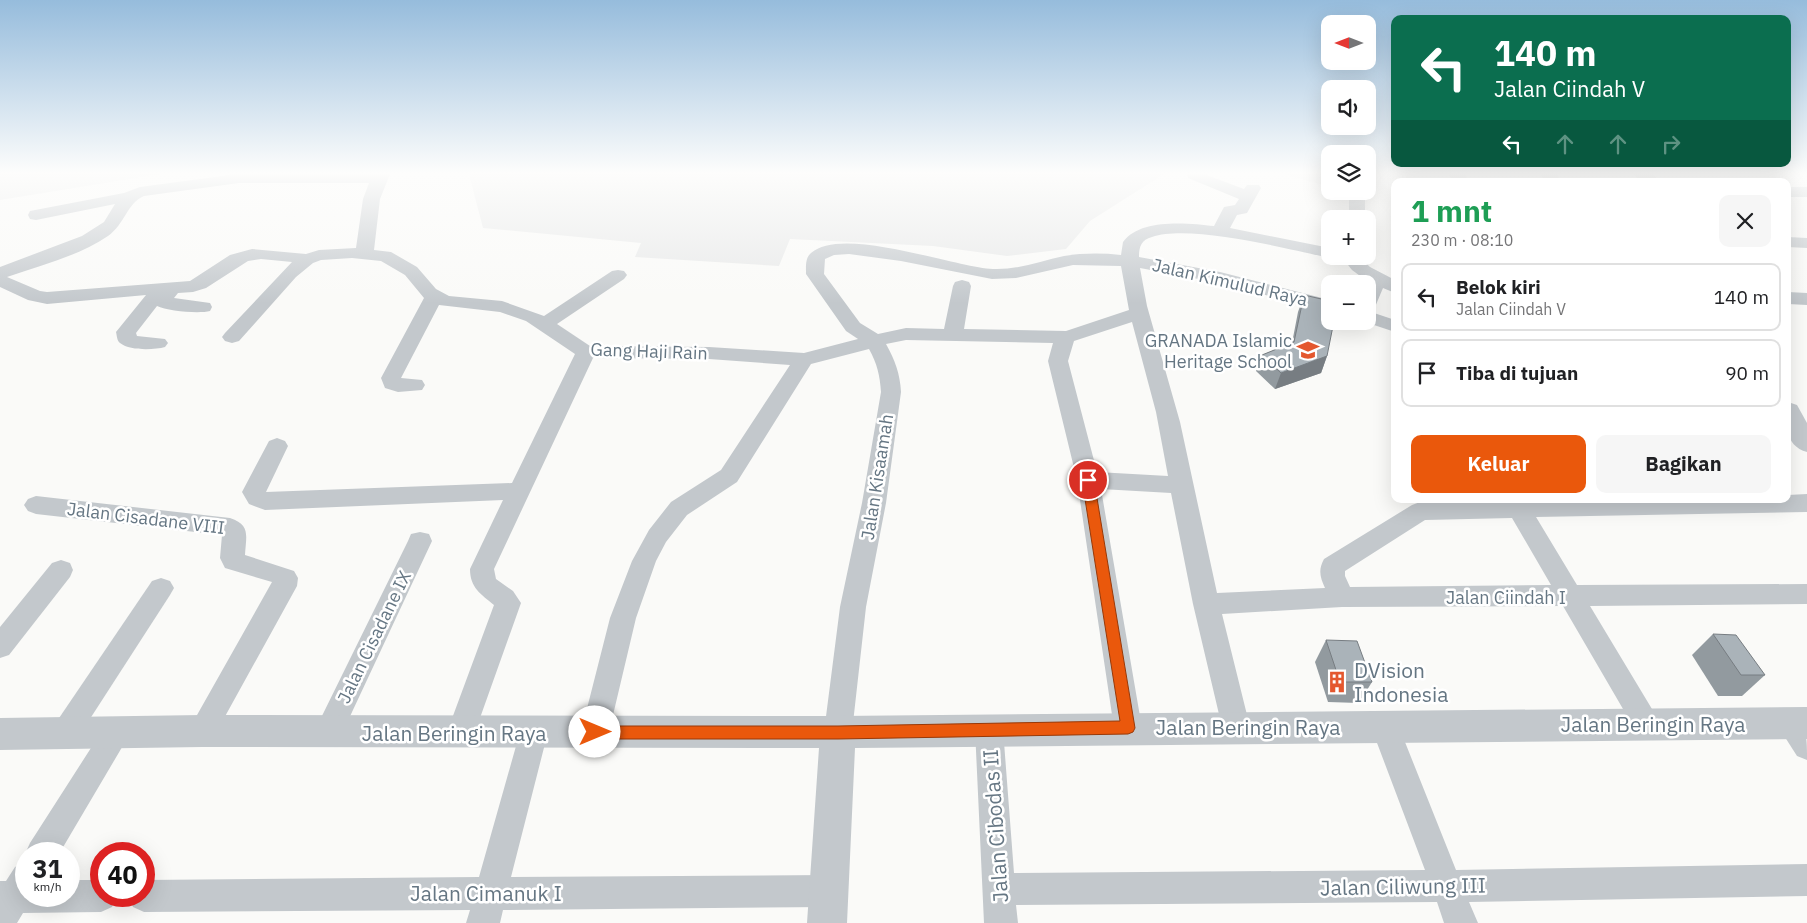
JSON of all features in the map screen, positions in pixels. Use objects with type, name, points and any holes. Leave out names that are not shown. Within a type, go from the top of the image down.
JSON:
[{"type":"street","points":[[0,273],[82,242],[104,231],[117,217]]},
{"type":"street","points":[[364,254],[369,217]]},
{"type":"street","points":[[1220,231],[1227,217]]},
{"type":"street","points":[[1236,728],[1180,485],[1169,421],[1140,313],[1129,260],[1132,242],[1140,235],[1154,230],[1196,228],[1321,250]]},
{"type":"street","points":[[1791,242],[1807,242]]},
{"type":"street","name":"Jalan Kimulud Raya","points":[[875,341],[852,327],[815,274],[815,264],[818,256],[825,252],[841,249],[866,250],[920,258],[978,272],[999,274],[1077,260],[1129,260],[1234,280],[1321,304]]},
{"type":"street","points":[[0,280],[35,296],[47,298],[165,289],[200,284],[235,260],[255,254],[307,259]]},
{"type":"street","points":[[232,337],[290,273],[307,259],[319,255],[364,254],[385,256],[411,271],[434,297],[391,378],[392,383],[398,385],[415,385]]},
{"type":"street","points":[[1357,265],[1391,285]]},
{"type":"street","points":[[545,324],[618,274]]},
{"type":"street","points":[[953,335],[962,286]]},
{"type":"street","points":[[165,289],[165,304],[203,307]]},
{"type":"street","points":[[158,343],[134,342],[127,339],[126,332],[165,289]]},
{"type":"street","name":"Gang Haji Rain","points":[[434,297],[445,301],[502,307],[526,314],[545,324],[586,352],[709,353],[804,359],[906,334],[1067,337],[1140,313]]},
{"type":"street","points":[[1791,298],[1807,299]]},
{"type":"street","points":[[1376,320],[1391,325]]},
{"type":"street","points":[[1067,337],[1059,353],[1058,361],[1088,480],[1128,728]]},
{"type":"street","name":"Jalan Kisaamah","points":[[838,732],[853,607],[874,503],[891,392],[890,376],[886,362],[875,341]]},
{"type":"street","points":[[461,732],[508,603],[486,585],[482,577],[482,569],[586,352]]},
{"type":"street","points":[[595,732],[625,612],[650,551],[662,529],[682,505],[722,483],[728,476],[804,359]]},
{"type":"street","points":[[277,446],[254,492],[257,498],[265,500],[324,500],[428,493],[520,491]]},
{"type":"street","points":[[1088,480],[1180,485]]},
{"type":"street","points":[[1342,597],[1332,576],[1333,566],[1415,513],[1424,510],[1519,510],[1807,503]]},
{"type":"street","name":"Jalan Cisadane VIII","points":[[36,505],[230,527],[234,530],[235,534],[232,558],[234,561],[285,578],[284,586],[202,731]]},
{"type":"street","points":[[1519,510],[1647,724]]},
{"type":"street","name":"Jalan Cisadane IX","points":[[328,733],[420,542]]},
{"type":"street","points":[[0,647],[60,570]]},
{"type":"street","points":[[65,733],[161,588]]},
{"type":"street","name":"Jalan Ciindah I","points":[[1206,604],[1342,597],[1807,594]]},
{"type":"street","name":"Jalan Beringin Raya","points":[[0,734],[202,731],[328,733],[838,732],[989,729],[1647,724],[1801,731]]},
{"type":"street","points":[[1385,727],[1461,923]]},
{"type":"street","name":"Jalan Cibodas II","points":[[989,729],[1001,923]]},
{"type":"street","points":[[48,842],[117,732]]},
{"type":"street","points":[[482,923],[534,732]]},
{"type":"street","points":[[828,907],[838,732]]},
{"type":"street","name":"Jalan Ciliwung III","points":[[999,889],[1447,886],[1807,880]]},
{"type":"street","name":"Jalan Cimanuk I","points":[[155,896],[491,893],[828,907]]},
{"type":"street","points":[[10,898],[90,896]]},
{"type":"shaded area","points":[[480,217],[1096,217],[1090,221],[1066,249],[1007,256],[933,246],[790,239],[779,266],[635,257],[641,243],[483,228]]},
{"type":"building","points":[[1304,295],[1321,299],[1321,330],[1332,330],[1327,356],[1281,373],[1262,355],[1294,342]]},
{"type":"building","points":[[1713,634],[1736,635],[1765,675],[1741,675]]},
{"type":"building","points":[[1326,640],[1357,641],[1372,682],[1340,682]]},
{"type":"place","name":"GRANADA Islamic Heritage School","points":[[1308,350]]},
{"type":"place","name":"DVision Indonesia","points":[[1337,682]]},
{"type":"route","points":[[595,732],[838,732],[1128,728],[1088,480]]}]
